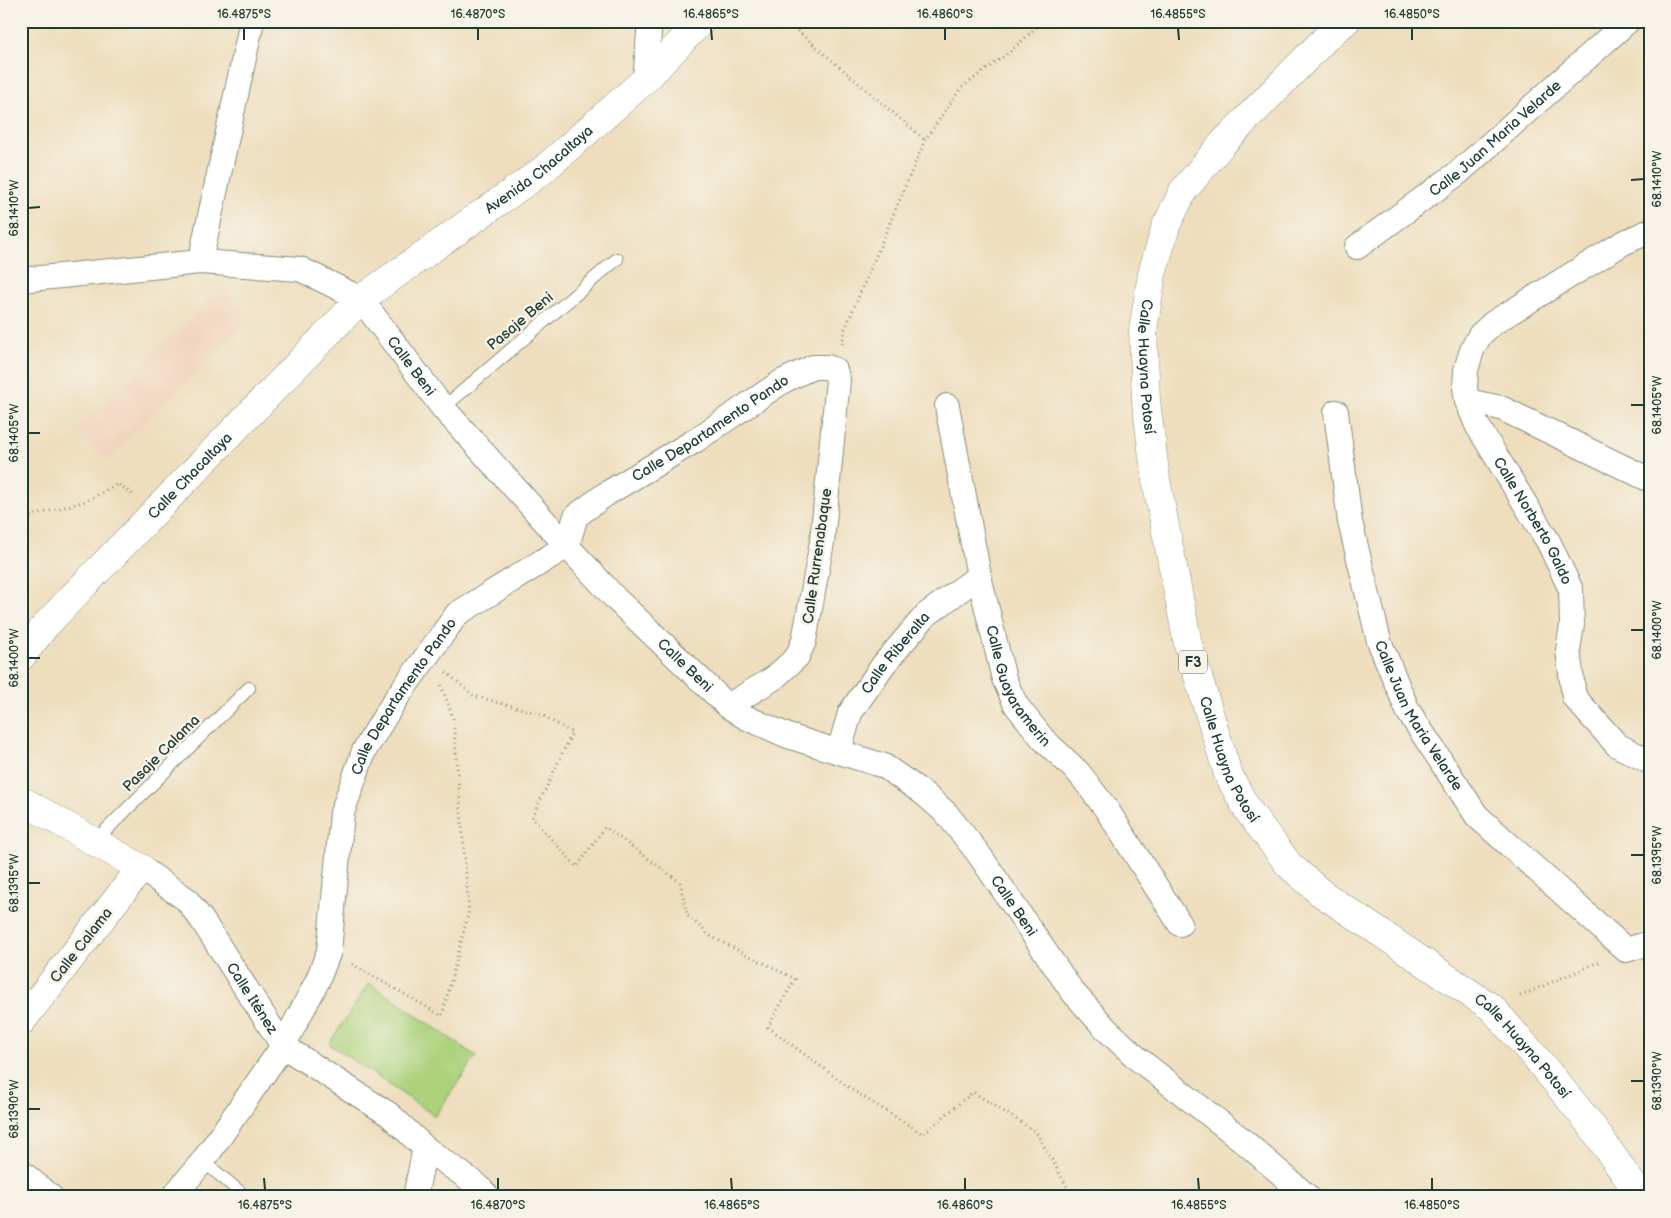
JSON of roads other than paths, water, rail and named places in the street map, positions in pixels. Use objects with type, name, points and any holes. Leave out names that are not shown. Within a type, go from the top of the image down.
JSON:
[{"type":"main road","name":"Avenida Chacaltaya","points":[[361,299],[542,171],[644,80],[701,21]]},
{"type":"main road","name":"Calle Huayna Potosí","points":[[1346,21],[1329,35],[1223,143],[1183,191],[1166,226],[1152,274],[1144,330],[1146,401],[1156,480],[1188,644],[1228,774],[1247,809],[1289,865],[1320,893],[1492,1008],[1591,1125],[1642,1197]]},
{"type":"main road","name":"Calle Chacaltaya","points":[[21,657],[58,612],[361,299]]},
{"type":"main road","name":"Calle Iténez","points":[[21,800],[141,868]]},
{"type":"main road","name":"Calle Calama","points":[[21,1022],[141,868]]},
{"type":"street","points":[[200,262],[252,21]]},
{"type":"street","points":[[644,80],[650,21]]},
{"type":"street","name":"Calle Juan Maria Velarde","points":[[1357,247],[1458,173],[1628,21]]},
{"type":"street","name":"Calle Norberto Galdo","points":[[1650,231],[1623,243],[1493,323],[1480,335],[1472,350],[1466,370],[1465,388],[1467,401],[1477,425],[1549,543],[1571,590],[1572,625],[1568,650],[1574,696],[1617,745],[1650,762]]},
{"type":"street","name":"Calle Beni","points":[[21,280],[200,262],[300,270],[361,299],[443,408],[567,546],[616,599],[728,706],[745,717],[788,736],[884,766],[923,793],[946,813],[978,853],[1072,990],[1106,1029],[1138,1059],[1241,1140],[1308,1197]]},
{"type":"street","name":"Calle Departamento Pando","points":[[173,1197],[203,1161],[284,1046],[317,982],[328,951],[342,813],[364,751],[429,661],[457,614],[567,546],[576,516],[606,494],[696,440],[783,381],[812,367],[828,367],[836,370]]},
{"type":"street","name":"Calle Rurrenabaque","points":[[728,706],[774,678],[797,657],[804,641],[822,542],[838,380],[836,370]]},
{"type":"street","points":[[1467,401],[1501,408],[1650,480]]},
{"type":"street","name":"Calle Guayaramerin","points":[[947,406],[979,576],[1004,678],[1016,705],[1043,739],[1079,773],[1107,810],[1180,924]]},
{"type":"street","name":"Calle Juan Maria Velarde","points":[[1336,412],[1350,522],[1376,632],[1408,711],[1477,816],[1626,950],[1650,943]]},
{"type":"street","name":"Calle Riberalta","points":[[839,751],[850,713],[884,664],[926,614],[979,576]]},
{"type":"street","name":"Calle Iténez","points":[[141,868],[186,899],[202,920],[284,1046],[390,1115],[425,1148],[476,1184],[488,1197]]},
{"type":"street","points":[[415,1197],[425,1148]]},
{"type":"street","points":[[21,1172],[51,1197]]},
{"type":"lane","name":"Pasaje Beni","points":[[443,408],[617,259]]},
{"type":"lane","name":"Pasaje Calama","points":[[95,841],[249,688]]},
{"type":"lane","points":[[203,1161],[246,1197]]}]
